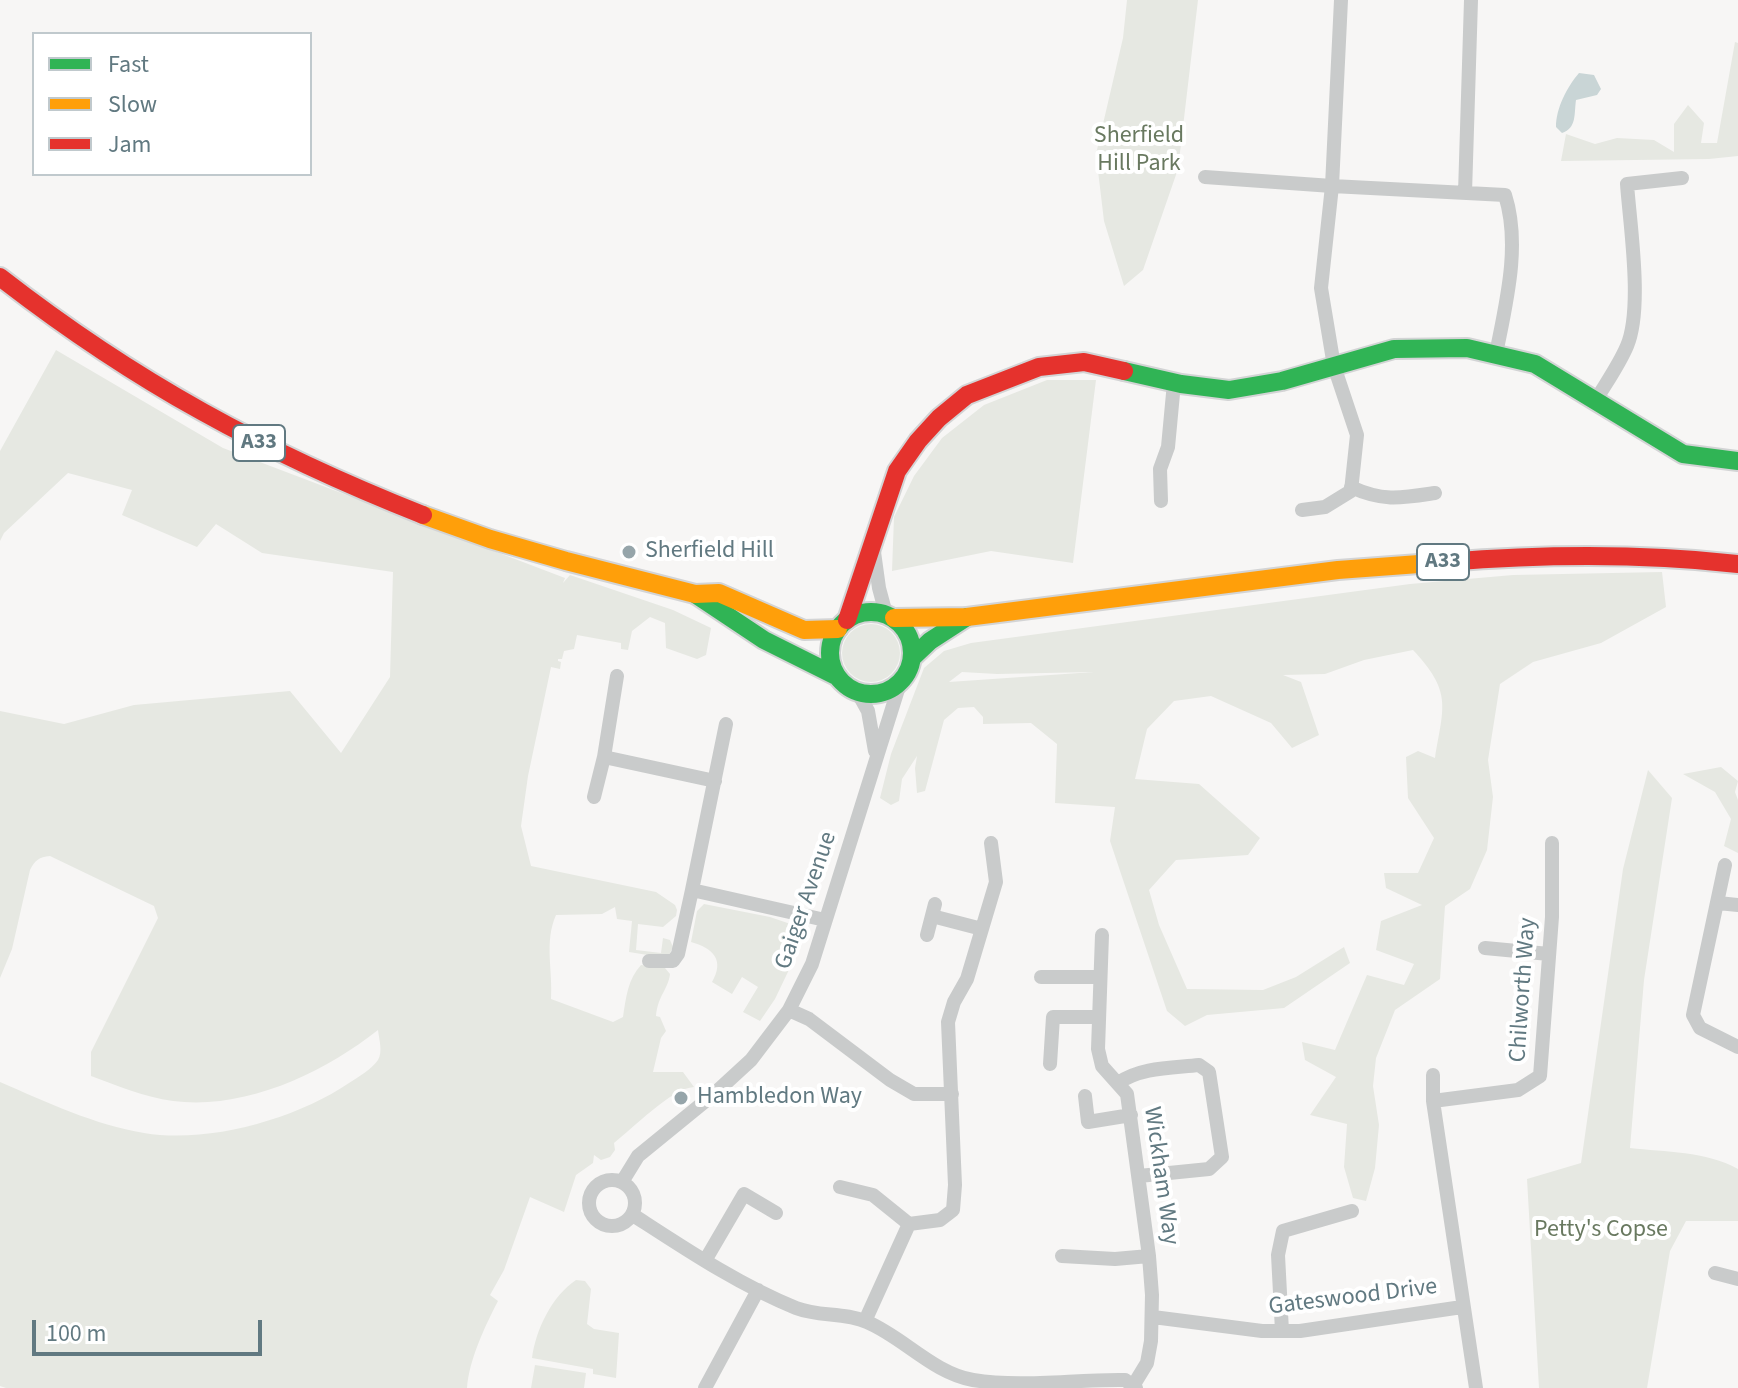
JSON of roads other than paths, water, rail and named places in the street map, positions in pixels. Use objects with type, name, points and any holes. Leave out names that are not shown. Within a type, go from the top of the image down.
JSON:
[{"type":"main road","name":"A33","points":[[0,277],[71,330],[166,392],[291,459],[353,486],[491,539],[695,594],[719,593],[804,630],[843,624]]},
{"type":"main road","points":[[843,624],[867,613],[890,616],[909,638],[912,658],[901,680],[883,694],[858,693],[838,677],[830,652],[873,547],[897,471],[939,418],[967,395],[1039,367],[1084,362],[1174,383],[1229,390],[1282,381],[1394,349],[1467,348],[1535,364],[1683,454],[1738,461]]},
{"type":"main road","name":"A33","points":[[890,616],[967,617],[1338,570],[1466,560],[1609,554],[1738,564]]},
{"type":"main road","name":"A33","points":[[695,594],[734,622],[805,663],[838,677]]},
{"type":"main road","name":"A33","points":[[912,658],[930,641],[967,617]]},
{"type":"street","points":[[1302,510],[1325,507],[1351,491],[1357,435],[1334,366],[1321,288],[1332,186],[1341,0]]},
{"type":"street","points":[[1465,193],[1471,0]]},
{"type":"street","points":[[1205,177],[1505,195],[1512,218],[1509,288],[1496,354]]},
{"type":"street","points":[[1596,400],[1628,344],[1634,286],[1627,184],[1682,178]]},
{"type":"street","points":[[1161,501],[1160,469],[1168,447],[1174,383]]},
{"type":"street","points":[[1351,487],[1372,497],[1393,499],[1435,493]]},
{"type":"street","points":[[873,547],[879,588],[890,616]]},
{"type":"street","points":[[594,797],[617,676]]},
{"type":"street","name":"Gaiger Avenue","points":[[622,1182],[638,1156],[751,1060],[789,1010],[812,964],[901,680]]},
{"type":"street","name":"Gaiger Avenue","points":[[858,693],[868,711],[876,755]]},
{"type":"street","points":[[649,961],[673,961],[678,954],[726,724]]},
{"type":"street","points":[[604,757],[715,781]]},
{"type":"street","points":[[840,1187],[873,1195],[909,1224],[940,1220],[953,1210],[950,1010],[967,979],[996,882],[991,843]]},
{"type":"street","name":"Chilworth Way","points":[[1433,1101],[1518,1090],[1540,1076],[1552,917],[1552,843]]},
{"type":"street","points":[[1725,865],[1693,1015],[1700,1028],[1738,1047]]},
{"type":"street","points":[[692,890],[825,920]]},
{"type":"street","points":[[1718,903],[1738,905]]},
{"type":"street","points":[[927,935],[933,910],[982,929]]},
{"type":"street","name":"Wickham Way","points":[[1102,935],[1098,1049],[1102,1066],[1127,1094],[1149,1256],[1153,1317],[1147,1363],[1135,1387]]},
{"type":"street","points":[[1485,948],[1549,954]]},
{"type":"street","points":[[1041,977],[1099,977]]},
{"type":"street","points":[[789,1010],[809,1019],[890,1080],[914,1094],[952,1094]]},
{"type":"street","points":[[1050,1064],[1053,1017],[1099,1017]]},
{"type":"street","points":[[1118,1083],[1130,1074],[1151,1070],[1199,1065],[1209,1072],[1222,1157],[1209,1169],[1139,1176]]},
{"type":"street","points":[[1433,1075],[1433,1101],[1476,1388]]},
{"type":"street","points":[[1085,1096],[1088,1122],[1131,1115]]},
{"type":"street","points":[[622,1182],[633,1192],[633,1215],[622,1225],[606,1226],[593,1218],[589,1209],[590,1195],[600,1183],[622,1182]]},
{"type":"street","points":[[706,1259],[744,1194],[776,1213]]},
{"type":"street","points":[[1282,1331],[1278,1255],[1283,1231],[1352,1211]]},
{"type":"street","points":[[633,1215],[758,1290],[798,1309],[865,1321],[969,1384],[1125,1380],[1135,1387]]},
{"type":"street","points":[[865,1321],[909,1224]]},
{"type":"street","points":[[1062,1256],[1115,1259],[1149,1256]]},
{"type":"street","points":[[1715,1273],[1738,1279]]},
{"type":"street","points":[[705,1388],[758,1290]]},
{"type":"street","name":"Gateswood Drive","points":[[1153,1317],[1216,1327],[1282,1331],[1373,1322],[1462,1307]]},
{"type":"place","name":"Sherfield Hill","points":[[629,552]]},
{"type":"place","name":"Hambledon Way","points":[[681,1098]]},
{"type":"park label","name":"Sherfield Hill Park","points":[[1139,151]]},
{"type":"park label","name":"Petty's Copse","points":[[1601,1231]]}]
